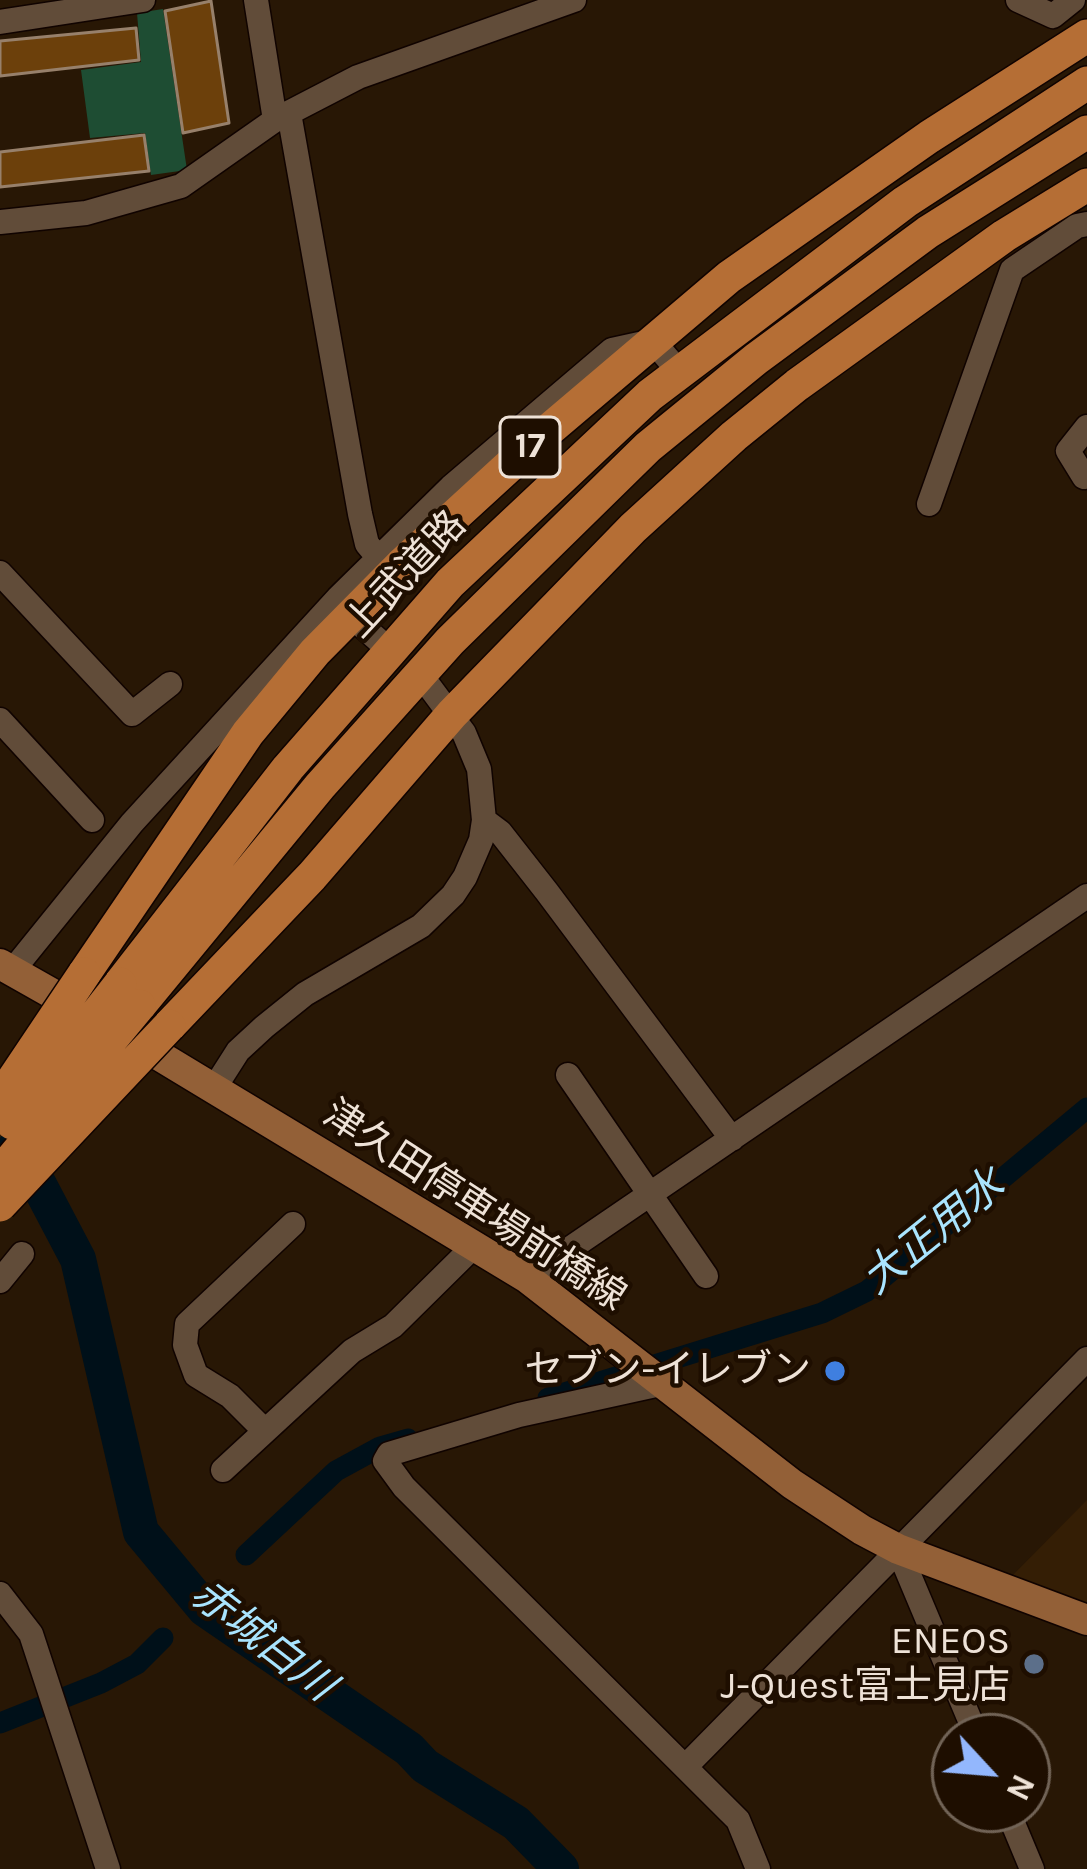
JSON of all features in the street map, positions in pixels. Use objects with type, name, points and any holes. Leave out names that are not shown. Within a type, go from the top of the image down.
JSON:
[{"type":"highway","name":"17","points":[[0,1099],[248,733],[350,615],[529,448],[664,354],[729,277],[929,137],[1087,36]]},
{"type":"highway","name":"上武道路","points":[[0,1173],[288,768],[450,583],[650,394],[905,202],[1087,83]]},
{"type":"highway","name":"上武道路","points":[[0,1139],[450,641],[648,447],[756,359],[928,232],[1087,132]]},
{"type":"highway","points":[[0,1205],[312,876],[452,714],[727,428],[797,386],[986,250],[1087,185]]},
{"type":"main road","name":"津久田停車場前橋線","points":[[7,967],[215,1087],[527,1278],[792,1484],[898,1549],[1087,1620]]},
{"type":"street","points":[[0,22],[143,0]]},
{"type":"street","points":[[256,0],[360,514],[367,544],[378,557]]},
{"type":"street","points":[[0,222],[86,213],[181,187],[282,117],[358,77],[574,0]]},
{"type":"street","points":[[1018,0],[1053,16],[1073,0]]},
{"type":"street","points":[[929,504],[1012,270],[1087,224]]},
{"type":"street","points":[[7,967],[132,823],[378,557],[600,358],[612,350],[664,354]]},
{"type":"street","points":[[1084,477],[1068,452],[1087,428]]},
{"type":"street","points":[[0,573],[132,714],[170,683]]},
{"type":"street","points":[[350,615],[386,647]]},
{"type":"street","points":[[215,1087],[238,1051],[295,1002],[401,940],[439,910],[453,896],[474,859],[484,820],[479,770],[452,714],[429,686]]},
{"type":"street","points":[[0,720],[92,820]]},
{"type":"street","points":[[484,820],[500,832],[547,892],[732,1139]]},
{"type":"street","points":[[527,1278],[1087,896]]},
{"type":"street","points":[[568,1075],[706,1276]]},
{"type":"street","points":[[265,1431],[230,1396],[196,1375],[185,1345],[187,1324],[293,1224]]},
{"type":"street","points":[[223,1470],[352,1351],[393,1326],[474,1246]]},
{"type":"street","points":[[0,1280],[22,1254]]},
{"type":"street","points":[[686,1766],[1087,1360]]},
{"type":"street","points":[[663,1381],[519,1414],[389,1454],[385,1461],[404,1487],[738,1820],[758,1869]]},
{"type":"street","points":[[898,1549],[967,1713]]},
{"type":"street","points":[[0,1594],[32,1634],[108,1869]]},
{"type":"street","points":[[1017,1833],[1032,1869]]},
{"type":"shaded area","points":[[1087,1500],[1087,1605],[1009,1579]]},
{"type":"green space","points":[[163,9],[187,170],[151,175],[145,133],[90,138],[81,70],[141,62],[137,13]]},
{"type":"building","points":[[211,1],[229,123],[183,133],[165,11]]},
{"type":"building","points":[[136,28],[139,60],[0,76],[0,41]]},
{"type":"building","points":[[144,135],[149,171],[0,187],[0,152]]},
{"type":"waterway","name":"大正用水","points":[[548,1398],[822,1313],[867,1291],[1087,1108]]},
{"type":"waterway","name":"赤城白川","points":[[14,1149],[37,1181],[78,1259],[141,1532],[205,1609],[409,1749],[425,1766],[516,1823],[561,1869]]},
{"type":"waterway","name":"大正用水","points":[[246,1555],[336,1471],[380,1447],[408,1439]]},
{"type":"waterway","name":"大正用水","points":[[0,1723],[101,1683],[137,1664],[163,1638]]},
{"type":"place","name":"セブン-イレブン","points":[[835,1371]]},
{"type":"place","name":"ENEOS J-Quest富士見店","points":[[1034,1664]]}]
